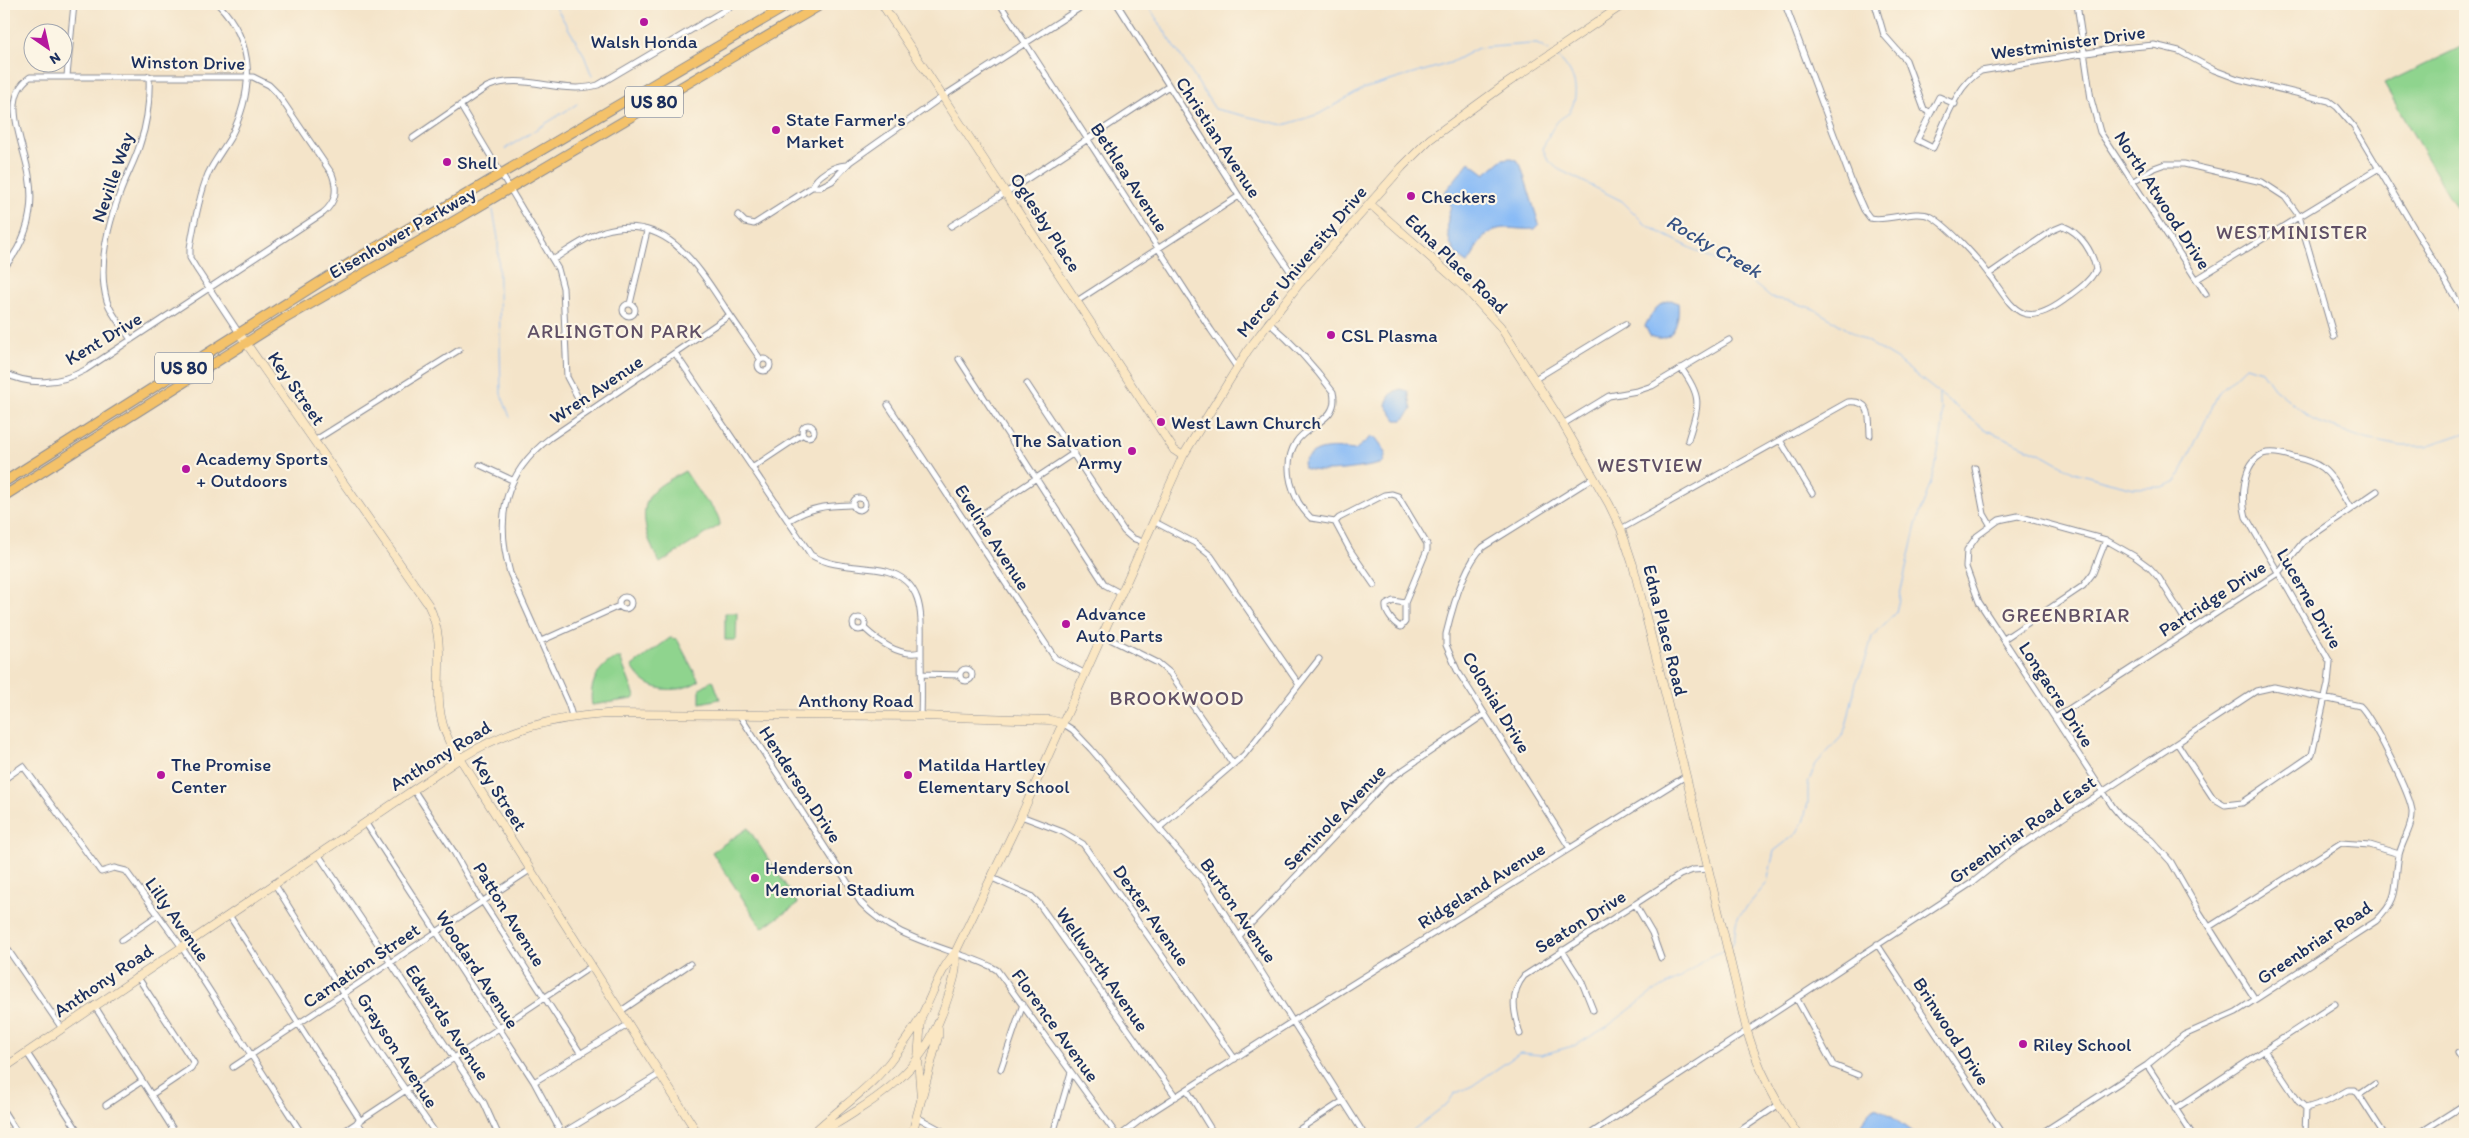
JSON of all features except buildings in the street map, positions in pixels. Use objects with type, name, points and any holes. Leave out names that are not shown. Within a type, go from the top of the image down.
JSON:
[{"type":"main road","name":"Eisenhower Parkway","points":[[4,482],[358,258],[790,4]]},
{"type":"main road","name":"Eisenhower Parkway","points":[[4,496],[245,343],[822,4]]},
{"type":"street","points":[[67,76],[74,4]]},
{"type":"street","points":[[218,4],[227,14],[245,48],[248,65],[247,77],[244,101],[236,126],[207,176],[190,248],[190,258],[239,333]]},
{"type":"street","points":[[412,138],[488,87],[509,81],[577,89],[598,85],[735,4]]},
{"type":"street","name":"Oglesby Place","points":[[882,4],[942,97],[1007,192],[1174,450],[1183,456]]},
{"type":"street","name":"Bethlea Avenue","points":[[1000,4],[1236,366]]},
{"type":"street","points":[[812,187],[820,187],[832,180],[842,172],[846,165],[942,97],[1086,4]]},
{"type":"street","name":"Christian Avenue","points":[[1117,4],[1239,196],[1299,284]]},
{"type":"street","name":"Mercer University Drive","points":[[813,1134],[823,1122],[848,1105],[875,1080],[921,1018],[946,962],[955,953],[1021,816],[1183,456],[1236,366],[1299,284],[1430,139],[1575,35],[1624,4]]},
{"type":"street","points":[[1785,4],[1852,183],[1870,218],[1879,220],[1915,215],[1930,216],[1968,250],[1989,274],[1999,292],[2012,307],[2027,314],[2041,313],[2056,305],[2090,281],[2096,270],[2094,257],[2074,231],[2063,226],[2051,231],[1989,274]]},
{"type":"street","points":[[1875,4],[1884,35],[1906,60],[1924,109],[1931,112]]},
{"type":"street","name":"North Atwood Drive","points":[[2077,4],[2084,54],[2098,126],[2132,182],[2206,294]]},
{"type":"street","name":"Westminister Drive","points":[[1955,104],[1939,97],[1917,140],[1933,148],[1970,77],[1987,68],[2139,45],[2166,46],[2214,70],[2238,79],[2329,102],[2344,114],[2379,168],[2465,314]]},
{"type":"street","name":"Neville Way","points":[[132,340],[107,301],[104,277],[105,260],[112,218],[144,130],[149,106],[149,76]]},
{"type":"street","name":"Winston Drive","points":[[13,87],[30,77],[253,76],[262,80],[277,93],[332,174],[336,192],[330,208],[323,214],[210,289]]},
{"type":"street","points":[[951,226],[1007,192],[1169,86]]},
{"type":"street","points":[[460,105],[554,259],[562,276],[568,377],[586,413]]},
{"type":"street","points":[[4,268],[22,240],[30,212],[31,194],[27,165],[12,131]]},
{"type":"street","points":[[2132,182],[2154,168],[2165,164],[2184,164],[2262,182],[2285,197],[2300,216],[2334,337]]},
{"type":"street","points":[[738,215],[745,222],[754,224],[812,187],[815,181],[826,172],[838,166],[846,165]]},
{"type":"street","points":[[2197,279],[2379,168]]},
{"type":"street","points":[[1077,301],[1239,196]]},
{"type":"street","name":"Edna Place Road","points":[[1370,204],[1464,286],[1509,337],[1562,424],[1621,530],[1632,565],[1686,776],[1747,1031],[1757,1064],[1778,1106],[1797,1134]]},
{"type":"street","points":[[554,259],[604,232],[622,228],[647,231],[662,236],[686,252],[761,360]]},
{"type":"street","points":[[630,304],[647,231]]},
{"type":"street","name":"Kent Drive","points":[[4,373],[18,379],[40,382],[66,378],[85,370],[210,289]]},
{"type":"street","name":"Wren Avenue","points":[[572,716],[568,702],[510,573],[503,546],[502,520],[512,480],[540,445],[730,315]]},
{"type":"street","points":[[1268,322],[1289,339],[1333,392],[1334,399],[1331,411],[1322,423],[1296,443],[1290,459],[1289,471],[1293,489],[1306,513],[1318,520],[1335,522],[1384,495],[1392,494],[1398,496],[1427,544],[1427,550],[1405,603],[1405,622],[1403,626],[1398,626],[1385,607],[1393,602],[1405,603]]},
{"type":"street","points":[[1535,379],[1625,324]]},
{"type":"street","name":"Key Street","points":[[239,333],[432,613],[439,639],[437,703],[440,718],[449,741],[696,1131]]},
{"type":"street","points":[[1562,424],[1609,396],[1645,389],[1729,340]]},
{"type":"street","points":[[314,441],[459,350]]},
{"type":"street","points":[[675,353],[806,549],[820,560],[837,565],[885,571],[895,575],[910,587],[918,599],[922,614],[921,716]]},
{"type":"street","points":[[959,359],[1035,479],[1105,584],[1120,593]]},
{"type":"street","points":[[1681,368],[1689,379],[1698,399],[1688,440]]},
{"type":"street","points":[[1028,384],[1124,532],[1143,542]]},
{"type":"street","points":[[1621,530],[1841,405],[1856,401],[1866,407],[1869,413],[1870,436]]},
{"type":"street","name":"Eveline Avenue","points":[[888,405],[1055,658],[1084,673]]},
{"type":"street","points":[[752,468],[803,434]]},
{"type":"street","points":[[1780,440],[1812,493]]},
{"type":"street","points":[[967,524],[1074,453]]},
{"type":"street","name":"Lucerne Drive","points":[[2177,743],[2213,798],[2226,805],[2238,805],[2312,755],[2331,673],[2330,662],[2246,517],[2243,505],[2247,480],[2256,459],[2264,454],[2273,453],[2314,463],[2331,477],[2351,509]]},
{"type":"street","points":[[480,465],[512,480]]},
{"type":"street","points":[[1975,468],[1984,514],[1991,526]]},
{"type":"street","name":"Colonial Drive","points":[[1570,848],[1457,670],[1446,645],[1448,623],[1474,555],[1483,547],[1593,478]]},
{"type":"street","name":"Partridge Drive","points":[[2055,718],[2278,573],[2303,542],[2377,491]]},
{"type":"street","points":[[788,521],[803,512],[818,507],[853,505]]},
{"type":"street","name":"Longacre Drive","points":[[2191,630],[2149,566],[2106,540],[2018,516],[2006,518],[1991,526],[1970,543],[1965,563],[1980,602],[2118,814],[2165,854],[2255,999]]},
{"type":"street","points":[[1153,521],[1195,542],[1211,556],[1298,683]]},
{"type":"street","points":[[1335,522],[1350,550],[1374,585]]},
{"type":"street","points":[[2004,639],[2083,586],[2093,573],[2106,540]]},
{"type":"street","points":[[541,641],[619,606]]},
{"type":"street","points":[[864,628],[886,645],[901,651],[921,652]]},
{"type":"street","points":[[1102,635],[1158,663],[1170,673],[1233,764]]},
{"type":"street","points":[[1160,828],[1244,755],[1318,659]]},
{"type":"street","points":[[922,674],[960,674]]},
{"type":"street","name":"Greenbriar Road East","points":[[1590,1134],[1973,882],[2011,852],[2234,705],[2265,688],[2274,687],[2325,697]]},
{"type":"street","name":"Greenbriar Road","points":[[2040,1134],[2148,1065],[2184,1035],[2196,1028],[2223,1019],[2376,921],[2388,909],[2397,886],[2399,854],[2412,812],[2407,794],[2363,709],[2354,703],[2325,697]]},
{"type":"street","name":"Anthony Road","points":[[4,1068],[61,1027],[413,789],[459,759],[504,734],[542,722],[572,716],[622,714],[921,716],[1050,720],[1062,723]]},
{"type":"street","name":"Seminole Avenue","points":[[1240,935],[1386,781],[1485,714]]},
{"type":"street","name":"Henderson Drive","points":[[740,716],[861,903],[880,919],[902,933],[955,953]]},
{"type":"street","name":"Burton Avenue","points":[[1062,723],[1074,730],[1204,881],[1240,935],[1364,1134]]},
{"type":"street","name":"Lilly Avenue","points":[[6,778],[23,766],[101,872],[114,868],[126,871],[181,946],[302,1134]]},
{"type":"street","name":"Ridgeland Avenue","points":[[1122,1134],[1293,1021],[1686,776]]},
{"type":"street","name":"Patton Avenue","points":[[413,789],[581,1054]]},
{"type":"street","name":"Dexter Avenue","points":[[1021,816],[1063,832],[1083,844],[1235,1059]]},
{"type":"street","name":"Woodard Avenue","points":[[365,822],[500,1028],[534,1082],[562,1134]]},
{"type":"street","points":[[2209,927],[2341,843],[2370,845],[2399,854]]},
{"type":"street","name":"Edwards Avenue","points":[[318,854],[484,1103],[498,1134]]},
{"type":"street","name":"Seaton Drive","points":[[1520,1034],[1514,1005],[1515,989],[1530,970],[1680,875],[1693,870],[1709,869]]},
{"type":"street","name":"Carnation Street","points":[[233,1067],[299,1026],[530,870]]},
{"type":"street","name":"Wellworth Avenue","points":[[990,877],[1021,890],[1039,904],[1176,1097]]},
{"type":"street","name":"Grayson Avenue","points":[[274,883],[405,1090],[434,1131]]},
{"type":"street","points":[[1635,904],[1652,933],[1661,958]]},
{"type":"street","points":[[122,940],[158,915]]},
{"type":"street","points":[[229,915],[366,1134]]},
{"type":"street","points":[[4,944],[61,1027]]},
{"type":"street","name":"Brinwood Drive","points":[[1877,944],[2002,1134]]},
{"type":"street","points":[[1562,950],[1581,980],[1593,1010]]},
{"type":"street","name":"Mercer University Drive","points":[[813,1134],[829,1128],[887,1091],[918,1059],[938,1028],[958,965],[955,953]]},
{"type":"street","name":"Florence Avenue","points":[[955,953],[997,970],[1116,1134]]},
{"type":"street","points":[[621,1011],[690,964]]},
{"type":"street","points":[[340,1134],[592,966]]},
{"type":"street","points":[[137,976],[194,1063],[191,1068],[151,1095]]},
{"type":"street","points":[[1796,999],[1833,1065],[1858,1075]]},
{"type":"street","points":[[1002,1069],[1023,1004]]},
{"type":"street","points":[[2175,1108],[2335,1004]]},
{"type":"street","points":[[94,1005],[176,1134]]},
{"type":"street","points":[[921,1018],[918,1059],[921,1098]]},
{"type":"street","points":[[534,1082],[629,1024]]},
{"type":"street","points":[[912,1134],[930,1070],[938,1037],[938,1028]]},
{"type":"street","points":[[2264,1050],[2298,1101],[2306,1108]]},
{"type":"street","points":[[27,1053],[80,1134]]},
{"type":"street","points":[[2458,1053],[2465,1063]]},
{"type":"street","points":[[2148,1065],[2192,1134]]},
{"type":"street","points":[[1053,1134],[1071,1072]]},
{"type":"street","points":[[562,1134],[660,1074]]},
{"type":"street","points":[[106,1105],[142,1081]]},
{"type":"street","points":[[2359,1095],[2375,1084]]},
{"type":"street","points":[[1187,1090],[1214,1134]]},
{"type":"street","points":[[2306,1108],[2328,1102],[2348,1090],[2355,1090],[2384,1134]]},
{"type":"street","points":[[1292,1134],[1343,1102]]},
{"type":"street","points":[[2418,1134],[2465,1104]]},
{"type":"street","points":[[1736,1134],[1778,1106]]},
{"type":"street","points":[[2305,1134],[2306,1108]]},
{"type":"street","points":[[4,1112],[18,1134]]},
{"type":"street","points":[[917,1117],[948,1134]]},
{"type":"street","points":[[5,1134],[14,1129]]},
{"type":"street","points":[[682,1134],[696,1131]]},
{"type":"green space","points":[[2465,45],[2465,223],[2384,84]]},
{"type":"green space","points":[[685,471],[704,500],[715,510],[720,525],[660,563],[648,538],[645,518],[647,500],[655,490]]},
{"type":"green space","points":[[725,613],[737,613],[736,640],[725,640]]},
{"type":"green space","points":[[670,638],[677,639],[699,681],[672,690],[662,689],[645,682],[632,666]]},
{"type":"green space","points":[[620,658],[635,696],[633,699],[592,705],[592,690],[597,675],[606,664]]},
{"type":"green space","points":[[713,680],[720,699],[700,703],[700,688]]},
{"type":"green space","name":"Henderson Memorial Stadium","points":[[748,828],[798,904],[762,928],[712,852]]},
{"type":"water","points":[[1511,158],[1518,161],[1521,166],[1539,224],[1534,229],[1504,228],[1492,231],[1479,243],[1467,263],[1460,258],[1451,245],[1448,222],[1451,206],[1444,193],[1469,162],[1485,174],[1503,159]]},
{"type":"water","points":[[1671,300],[1678,303],[1678,317],[1674,330],[1665,337],[1650,336],[1645,326],[1650,317],[1662,303]]},
{"type":"water","points":[[1401,389],[1408,391],[1412,410],[1403,420],[1396,420],[1386,405],[1391,395]]},
{"type":"water","points":[[1371,437],[1376,438],[1386,452],[1383,463],[1355,469],[1331,471],[1304,468],[1303,462],[1320,450],[1333,448],[1355,450]]},
{"type":"water","points":[[1876,1108],[1885,1112],[1915,1134],[1858,1134],[1869,1111]]},
{"type":"waterway","points":[[554,4],[583,53],[592,76]]},
{"type":"waterway","name":"Rocky Creek","points":[[1147,4],[1215,109],[1284,125],[1319,114],[1363,89],[1450,63],[1478,48],[1537,44],[1549,51]]},
{"type":"waterway","name":"Rocky Creek","points":[[1555,55],[1566,66],[1575,87],[1575,95],[1570,111],[1558,121],[1549,134],[1543,149],[1548,160],[1558,169],[1622,201],[1645,224],[1721,263],[1729,270],[1745,276],[1771,298],[1790,301],[1814,309],[1896,359],[1984,429],[2046,456],[2074,472],[2134,488],[2162,487],[2177,481],[2219,392],[2246,366],[2262,371],[2274,388],[2313,420],[2365,439],[2401,446],[2427,446],[2465,433]]},
{"type":"waterway","points":[[505,149],[577,104]]},
{"type":"waterway","points":[[493,210],[498,238],[501,394],[510,417]]},
{"type":"waterway","points":[[1730,948],[1734,940],[1738,917],[1767,883],[1774,851],[1796,834],[1803,822],[1808,803],[1808,783],[1816,764],[1841,737],[1846,727],[1856,683],[1865,662],[1872,637],[1896,612],[1916,525],[1935,470],[1943,424],[1939,394]]},
{"type":"waterway","points":[[1408,1134],[1448,1103],[1454,1094],[1472,1086],[1520,1053],[1541,1055],[1576,1045],[1608,1026],[1653,992],[1680,978],[1706,958],[1724,951]]},
{"type":"place","name":"Walsh Honda","points":[[644,22]]},
{"type":"place","name":"State Farmer's Market","points":[[776,130]]},
{"type":"place","name":"Shell","points":[[447,162]]},
{"type":"place","name":"Checkers","points":[[1411,196]]},
{"type":"place","name":"CSL Plasma","points":[[1331,335]]},
{"type":"place","name":"West Lawn Church","points":[[1161,422]]},
{"type":"place","name":"The Salvation Army","points":[[1132,451]]},
{"type":"place","name":"Academy Sports + Outdoors","points":[[186,469]]},
{"type":"place","name":"Advance Auto Parts","points":[[1066,624]]},
{"type":"place","name":"The Promise Center","points":[[161,775]]},
{"type":"place","name":"Matilda Hartley Elementary School","points":[[908,775]]},
{"type":"place","name":"Henderson Memorial Stadium","points":[[755,878]]},
{"type":"place","name":"Riley School","points":[[2023,1044]]},
{"type":"district","name":"WESTMINISTER","points":[[2292,232]]},
{"type":"district","name":"ARLINGTON PARK","points":[[615,331]]},
{"type":"district","name":"WESTVIEW","points":[[1650,465]]},
{"type":"district","name":"GREENBRIAR","points":[[2066,615]]},
{"type":"district","name":"BROOKWOOD","points":[[1177,698]]}]
